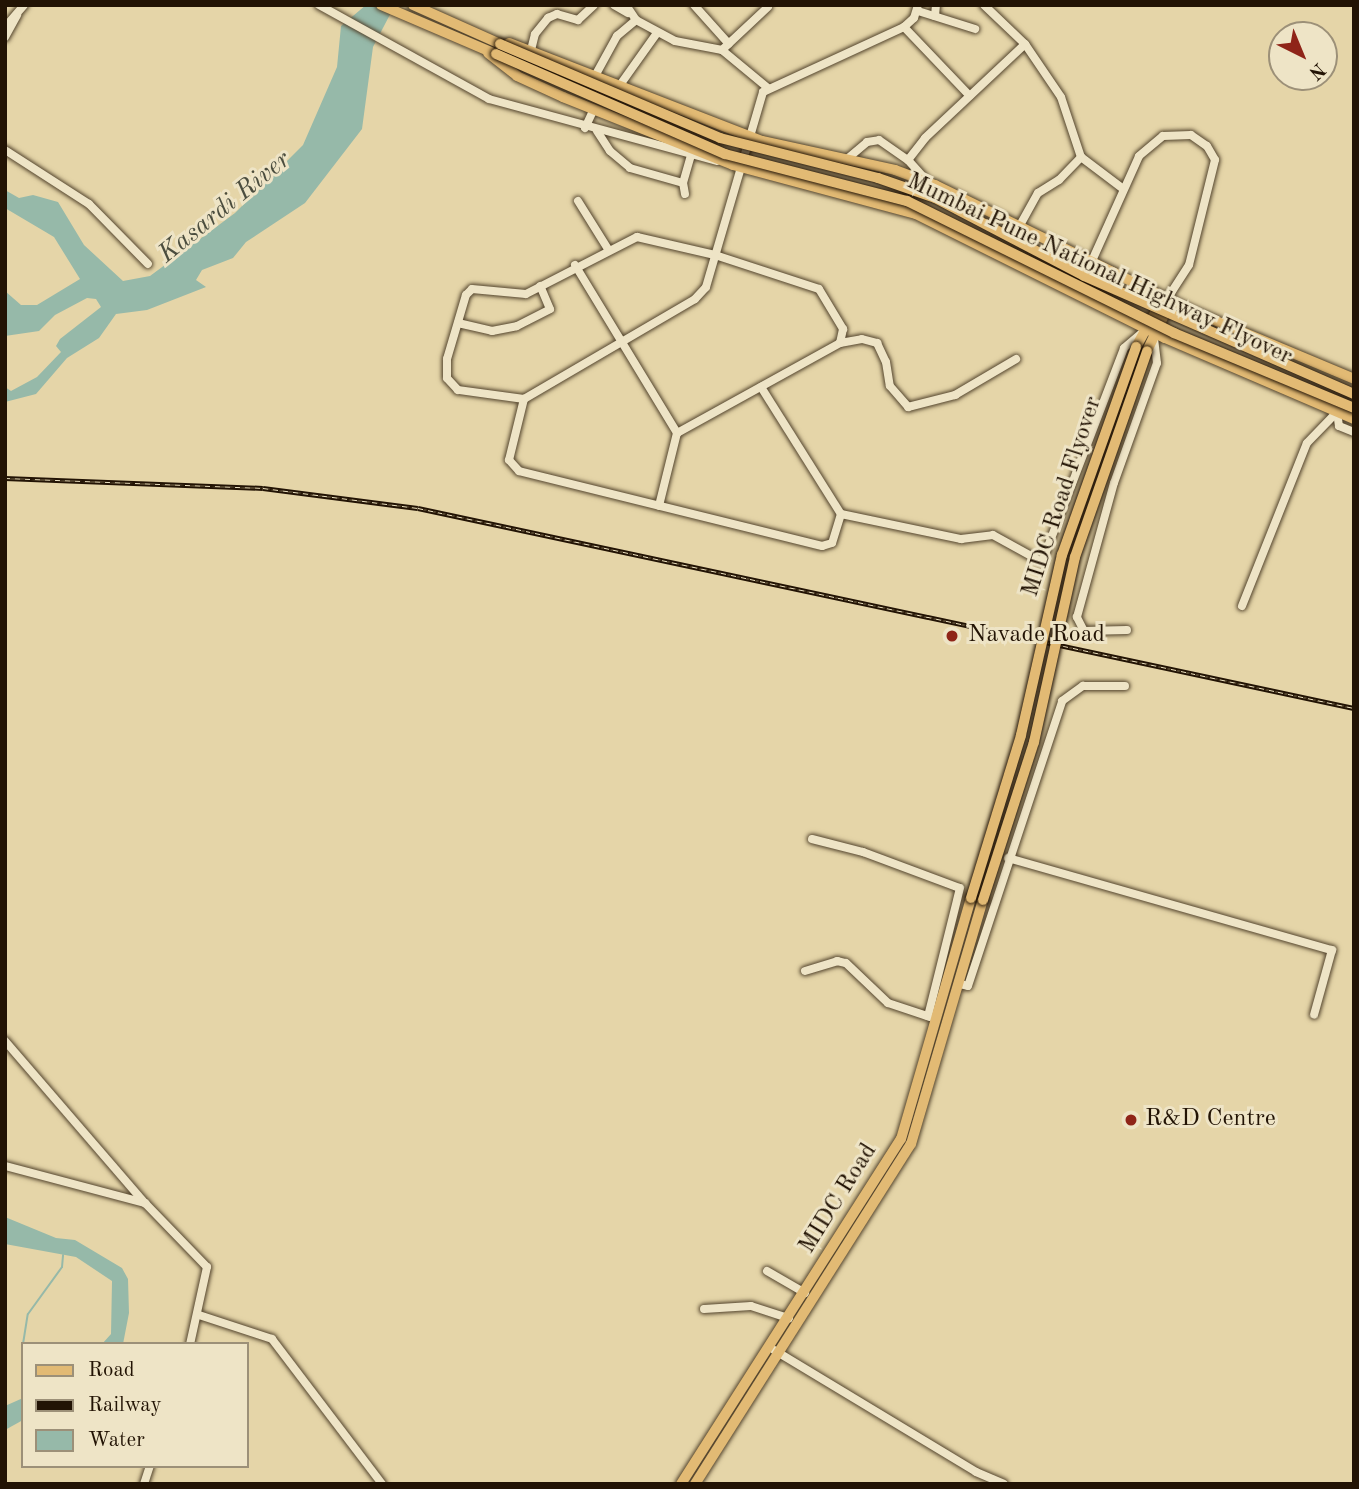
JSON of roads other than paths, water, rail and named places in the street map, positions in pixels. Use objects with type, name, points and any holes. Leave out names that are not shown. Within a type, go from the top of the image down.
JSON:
[{"type":"highway","name":"Mumbai Pune National Highway Flyover","points":[[381,5],[417,11],[725,154],[907,201],[1174,333],[1354,408]]},
{"type":"highway","name":"Mumbai Pune National Highway Flyover","points":[[498,49],[720,138],[878,178],[935,198],[1096,281],[1354,394]]},
{"type":"main road","points":[[476,38],[531,50],[752,137],[847,159],[928,182],[1167,299],[1354,379]]},
{"type":"main road","points":[[476,38],[517,76],[728,163],[916,214],[1143,330],[1354,419]]},
{"type":"main road","name":"MIDC Road Flyover","points":[[970,902],[1021,735],[1062,555],[1136,347],[1143,330],[1167,299]]},
{"type":"main road","name":"MIDC Road Flyover","points":[[982,904],[1034,742],[1075,557],[1147,351],[1168,309],[1167,299]]},
{"type":"main road","points":[[970,902],[982,904]]},
{"type":"main road","name":"MIDC Road","points":[[681,1484],[771,1348],[901,1139],[933,1018],[970,902]]},
{"type":"main road","name":"MIDC Road","points":[[695,1484],[782,1354],[911,1144],[950,1022],[982,904]]},
{"type":"street","points":[[531,50],[535,34],[548,18],[557,14],[578,20],[594,5]]},
{"type":"street","points":[[614,5],[627,9],[636,19],[657,33],[688,46],[726,47],[768,7]]},
{"type":"street","points":[[694,5],[726,47],[768,88]]},
{"type":"street","points":[[934,16],[936,5]]},
{"type":"street","points":[[984,5],[1025,44],[1061,97],[1081,157],[1122,188]]},
{"type":"street","points":[[322,7],[394,44],[489,99],[690,158],[728,163]]},
{"type":"street","points":[[840,343],[843,329],[819,289],[715,255],[637,237],[575,265],[520,296],[472,289],[466,295],[447,359],[449,384],[458,390],[524,399],[702,292],[715,255],[752,137],[760,99],[768,88],[904,27],[918,8],[975,29]]},
{"type":"street","points":[[5,37],[21,9]]},
{"type":"street","points":[[595,76],[617,36],[636,19]]},
{"type":"street","points":[[10,26],[22,31]]},
{"type":"street","points":[[904,27],[970,96]]},
{"type":"street","points":[[620,85],[657,33]]},
{"type":"street","points":[[908,160],[1025,44]]},
{"type":"street","points":[[585,128],[594,109]]},
{"type":"street","points":[[597,131],[610,151],[630,168],[683,183]]},
{"type":"street","points":[[1091,263],[1122,188],[1139,156],[1163,136],[1191,135],[1207,146],[1215,160],[1189,265],[1167,299]]},
{"type":"street","points":[[847,159],[873,139],[908,160],[928,182]]},
{"type":"street","points":[[5,150],[89,204],[148,264]]},
{"type":"street","points":[[1018,227],[1038,192],[1059,180],[1081,157]]},
{"type":"street","points":[[685,194],[683,183],[690,158]]},
{"type":"street","points":[[578,201],[608,249]]},
{"type":"street","points":[[575,265],[677,433],[659,506]]},
{"type":"street","points":[[457,323],[492,331],[517,326],[550,309],[540,286]]},
{"type":"street","points":[[761,387],[841,514],[961,539],[993,535],[1042,562],[1124,348],[1143,330]]},
{"type":"street","points":[[1127,630],[1084,631],[1077,617],[1114,483],[1157,363],[1155,335]]},
{"type":"street","points":[[677,433],[840,343],[862,339],[877,343],[886,362],[890,386],[908,407],[955,395],[1016,359]]},
{"type":"street","points":[[524,399],[509,460],[513,468],[822,547],[832,543],[841,514]]},
{"type":"street","points":[[1338,412],[1339,426],[1354,432]]},
{"type":"street","points":[[1242,606],[1307,443],[1338,412]]},
{"type":"street","points":[[960,984],[968,986],[1008,858],[1062,701],[1083,686],[1125,686]]},
{"type":"street","points":[[812,839],[863,852],[960,888],[933,1018]]},
{"type":"street","points":[[1008,858],[1332,950],[1314,1016]]},
{"type":"street","points":[[806,971],[837,961],[846,963],[888,1003],[950,1022]]},
{"type":"street","points":[[5,1041],[145,1203],[207,1267],[199,1315],[191,1342]]},
{"type":"street","points":[[5,1166],[145,1203]]},
{"type":"street","points":[[767,1272],[805,1293]]},
{"type":"street","points":[[704,1309],[751,1306],[789,1318]]},
{"type":"street","points":[[199,1315],[272,1339],[382,1484]]},
{"type":"street","points":[[771,1348],[976,1472],[1004,1484]]},
{"type":"water","points":[[366,5],[395,5],[373,47],[362,129],[305,203],[246,242],[233,258],[202,270],[196,280],[206,287],[147,310],[116,314],[99,338],[67,358],[36,394],[5,402],[5,387],[11,391],[37,377],[61,352],[56,346],[60,339],[101,307],[96,299],[87,298],[55,315],[39,331],[5,336],[5,291],[21,305],[37,305],[80,279],[54,237],[5,208],[5,190],[19,198],[33,195],[58,202],[84,245],[123,281],[150,276],[235,213],[303,145],[337,67],[341,26]]},
{"type":"water","points":[[5,1217],[56,1238],[75,1240],[122,1268],[128,1279],[129,1313],[123,1342],[104,1342],[111,1334],[112,1281],[76,1257],[5,1244]]},
{"type":"water","points":[[21,1399],[21,1421],[5,1430],[5,1406]]},
{"type":"waterway","points":[[23,1342],[28,1314],[62,1267],[63,1255]]},
{"type":"railway","points":[[5,478],[263,488],[418,508],[1354,708]]},
{"type":"place","name":"Navade Road","points":[[952,636]]},
{"type":"place","name":"R&D Centre","points":[[1131,1120]]},
{"type":"water label","name":"Kasardi River","points":[[225,208]]}]
